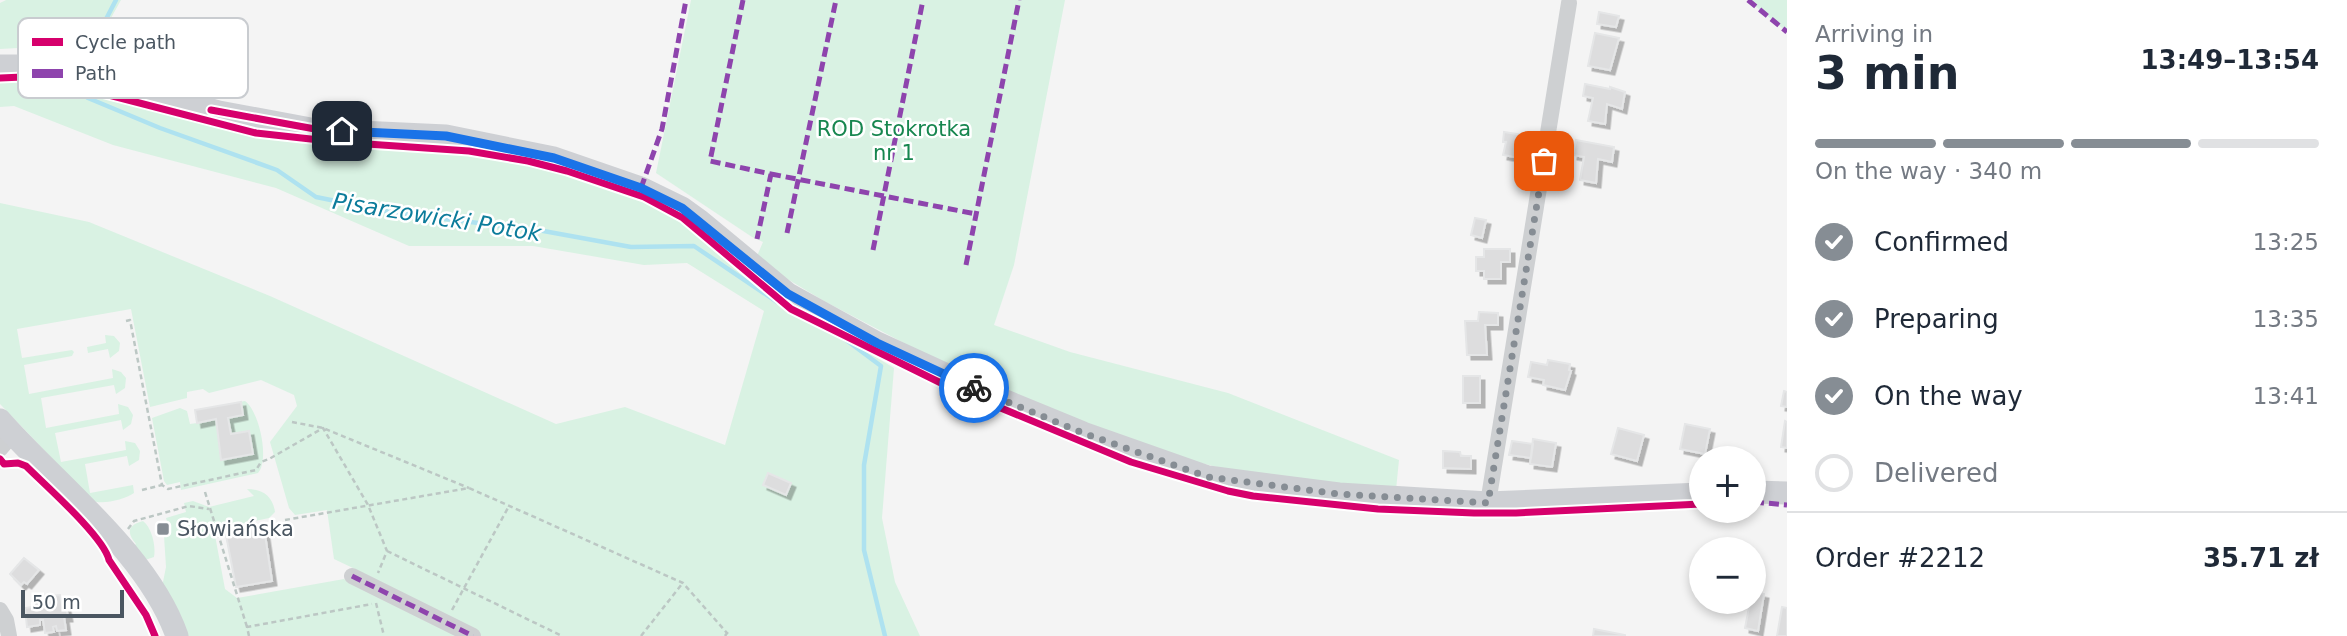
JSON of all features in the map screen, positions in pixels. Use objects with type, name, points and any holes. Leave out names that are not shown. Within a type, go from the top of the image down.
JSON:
[{"type":"street","points":[[1488,503],[1569,3]]},
{"type":"street","points":[[0,65],[18,66]]},
{"type":"street","points":[[168,98],[219,112],[316,130],[446,136],[554,158],[641,188],[682,208],[788,294],[877,343],[986,393],[1094,437],[1208,477],[1339,494],[1488,503],[1689,495]]},
{"type":"street","points":[[4,434],[105,529],[142,572],[171,620],[177,636]]},
{"type":"street","points":[[1766,492],[1787,493]]},
{"type":"street","points":[[352,576],[473,636]]},
{"type":"street","points":[[0,610],[6,620],[9,636]]},
{"type":"path","points":[[126,321],[130,320],[162,485]]},
{"type":"path","points":[[292,422],[323,428],[469,488],[683,583],[727,635]]},
{"type":"path","points":[[142,489],[162,485],[168,489],[256,470],[261,461],[269,460],[323,428]]},
{"type":"path","points":[[323,428],[368,505],[387,551],[562,636]]},
{"type":"path","points":[[285,520],[469,488]]},
{"type":"path","points":[[205,492],[249,636]]},
{"type":"path","points":[[126,535],[134,521],[189,506],[209,509]]},
{"type":"path","points":[[446,622],[509,506]]},
{"type":"path","points":[[384,636],[373,586],[387,551]]},
{"type":"path","points":[[641,636],[683,583]]},
{"type":"path","points":[[247,627],[376,603]]},
{"type":"green space","points":[[6,0],[121,0],[111,18],[18,18],[18,48],[0,49],[0,3]]},
{"type":"green space","name":"ROD Stokrotka nr 1","points":[[691,0],[1065,0],[1014,265],[994,325],[1070,352],[1228,393],[1399,460],[1396,490],[1233,471],[1177,457],[1048,409],[923,353],[779,274],[757,256],[763,242],[656,173]]},
{"type":"green space","points":[[1748,0],[1787,0],[1787,32]]},
{"type":"green space","points":[[0,75],[18,76],[18,98],[165,98],[567,171],[644,197],[683,218],[791,309],[875,351],[874,356],[894,368],[882,518],[895,582],[920,636],[187,636],[162,587],[166,567],[164,536],[169,528],[166,518],[186,512],[184,503],[193,501],[209,507],[254,496],[247,489],[262,492],[272,502],[275,512],[269,518],[214,530],[225,589],[237,598],[344,579],[349,582],[355,569],[334,559],[327,510],[295,515],[289,508],[270,442],[297,406],[294,395],[261,380],[209,393],[203,389],[187,392],[187,398],[150,407],[131,309],[17,329],[22,358],[72,350],[74,352],[72,356],[24,365],[29,394],[113,378],[112,369],[121,372],[126,378],[125,388],[116,394],[114,385],[41,398],[46,428],[119,414],[118,404],[128,407],[133,415],[131,424],[123,430],[121,420],[55,433],[61,462],[126,450],[125,441],[135,443],[140,451],[139,460],[129,466],[127,456],[85,464],[90,493],[133,485],[134,493],[125,497],[108,502],[93,501],[0,404],[0,203],[89,222],[270,296],[556,424],[625,407],[725,445],[764,311],[687,263],[644,265],[533,246],[409,246],[276,188],[113,145],[14,106],[0,107]]},
{"type":"green space","points":[[105,335],[114,336],[120,343],[119,351],[110,358],[108,349],[88,353],[87,347],[106,343]]},
{"type":"green space","points":[[245,401],[255,414],[261,435],[263,457],[258,473],[181,490],[180,482],[167,485],[152,418],[180,408],[187,411],[190,424],[197,423],[195,410]]},
{"type":"green space","points":[[143,521],[151,533],[154,557],[142,561],[131,548],[136,544],[130,530]]},
{"type":"building","points":[[1599,12],[1619,16],[1616,27],[1597,24]]},
{"type":"building","points":[[1595,33],[1619,38],[1610,70],[1588,66]]},
{"type":"building","points":[[1585,84],[1625,92],[1622,109],[1607,104],[1605,124],[1588,121],[1593,98],[1583,96]]},
{"type":"building","points":[[1504,132],[1532,136],[1526,159],[1503,155],[1506,142],[1503,142]]},
{"type":"building","points":[[1576,140],[1614,147],[1612,162],[1598,159],[1596,183],[1580,180],[1584,157],[1573,155]]},
{"type":"building","points":[[1475,218],[1486,220],[1482,238],[1471,235]]},
{"type":"building","points":[[1484,249],[1510,249],[1510,262],[1501,262],[1501,279],[1484,279],[1484,271],[1476,271],[1476,257],[1484,257]]},
{"type":"building","points":[[1479,312],[1498,313],[1498,325],[1485,325],[1487,355],[1467,355],[1465,321],[1478,321]]},
{"type":"building","points":[[1548,360],[1570,364],[1571,371],[1565,390],[1543,385],[1544,380],[1528,377],[1531,362],[1547,365]]},
{"type":"building","points":[[1463,376],[1480,376],[1480,403],[1463,403]]},
{"type":"building","points":[[1784,391],[1787,392],[1787,407],[1781,406]]},
{"type":"building","points":[[241,402],[243,415],[228,418],[231,434],[249,431],[253,454],[221,460],[216,419],[197,423],[195,410]]},
{"type":"building","points":[[1785,421],[1787,422],[1787,448],[1781,447]]},
{"type":"building","points":[[1685,424],[1710,429],[1707,446],[1689,446],[1689,451],[1680,449]]},
{"type":"building","points":[[1618,428],[1644,435],[1637,461],[1611,454]]},
{"type":"building","points":[[1533,439],[1556,443],[1552,467],[1530,464]]},
{"type":"building","points":[[1512,441],[1533,444],[1531,458],[1509,455]]},
{"type":"building","points":[[1443,451],[1471,456],[1471,469],[1443,468]]},
{"type":"building","points":[[768,473],[791,483],[786,495],[763,485]]},
{"type":"building","points":[[264,528],[272,581],[236,587],[226,535]]},
{"type":"building","points":[[24,558],[39,570],[27,584],[24,582],[21,585],[10,574]]},
{"type":"building","points":[[60,595],[68,617],[64,617],[66,630],[57,631],[56,626],[53,627],[54,632],[45,633],[43,620],[40,620],[40,625],[27,627],[25,608],[32,607],[32,603],[40,601],[39,598],[48,596],[49,601],[52,596]]},
{"type":"building","points":[[1782,607],[1787,608],[1787,636],[1777,636]]},
{"type":"building","points":[[1748,614],[1761,614],[1758,631],[1745,628]]},
{"type":"building","points":[[1594,629],[1625,635],[1625,636],[1593,636]]},
{"type":"waterway","name":"Pisarzowicki Potok","points":[[107,18],[116,0]]},
{"type":"waterway","name":"Pisarzowicki Potok","points":[[88,98],[160,128],[277,170],[316,197],[395,213],[538,230],[631,247],[694,246],[777,302]]},
{"type":"waterway","name":"Pisarzowicki Potok","points":[[791,309],[815,322]]},
{"type":"waterway","name":"Pisarzowicki Potok","points":[[838,334],[881,366],[864,465],[864,550],[885,636]]},
{"type":"marked path","points":[[641,188],[662,129],[686,0]]},
{"type":"marked path","points":[[743,0],[710,161],[771,174],[757,239]]},
{"type":"marked path","points":[[787,233],[836,0]]},
{"type":"marked path","points":[[873,250],[923,0]]},
{"type":"marked path","points":[[966,265],[1019,0]]},
{"type":"marked path","points":[[1748,0],[1787,32]]},
{"type":"marked path","points":[[771,174],[976,214]]},
{"type":"marked path","points":[[1766,503],[1787,505]]},
{"type":"marked path","points":[[352,576],[473,636]]},
{"type":"cycle path","points":[[0,78],[18,77]]},
{"type":"cycle path","points":[[120,98],[256,133],[469,151],[528,161],[644,197],[683,218],[791,309],[943,384],[1131,462],[1228,491],[1378,509],[1474,513],[1689,505]]},
{"type":"cycle path","points":[[211,110],[315,129]]},
{"type":"cycle path","points":[[0,459],[4,464],[18,463],[26,466],[86,525],[146,615],[155,636]]},
{"type":"way so far","points":[[974,388],[1083,433],[1208,477],[1339,494],[1488,503],[1544,161]]},
{"type":"place","name":"Słowiańska","points":[[163,529]]},
{"type":"route","points":[[342,131],[446,136],[554,158],[641,188],[682,208],[788,294],[877,343],[974,388]]}]
